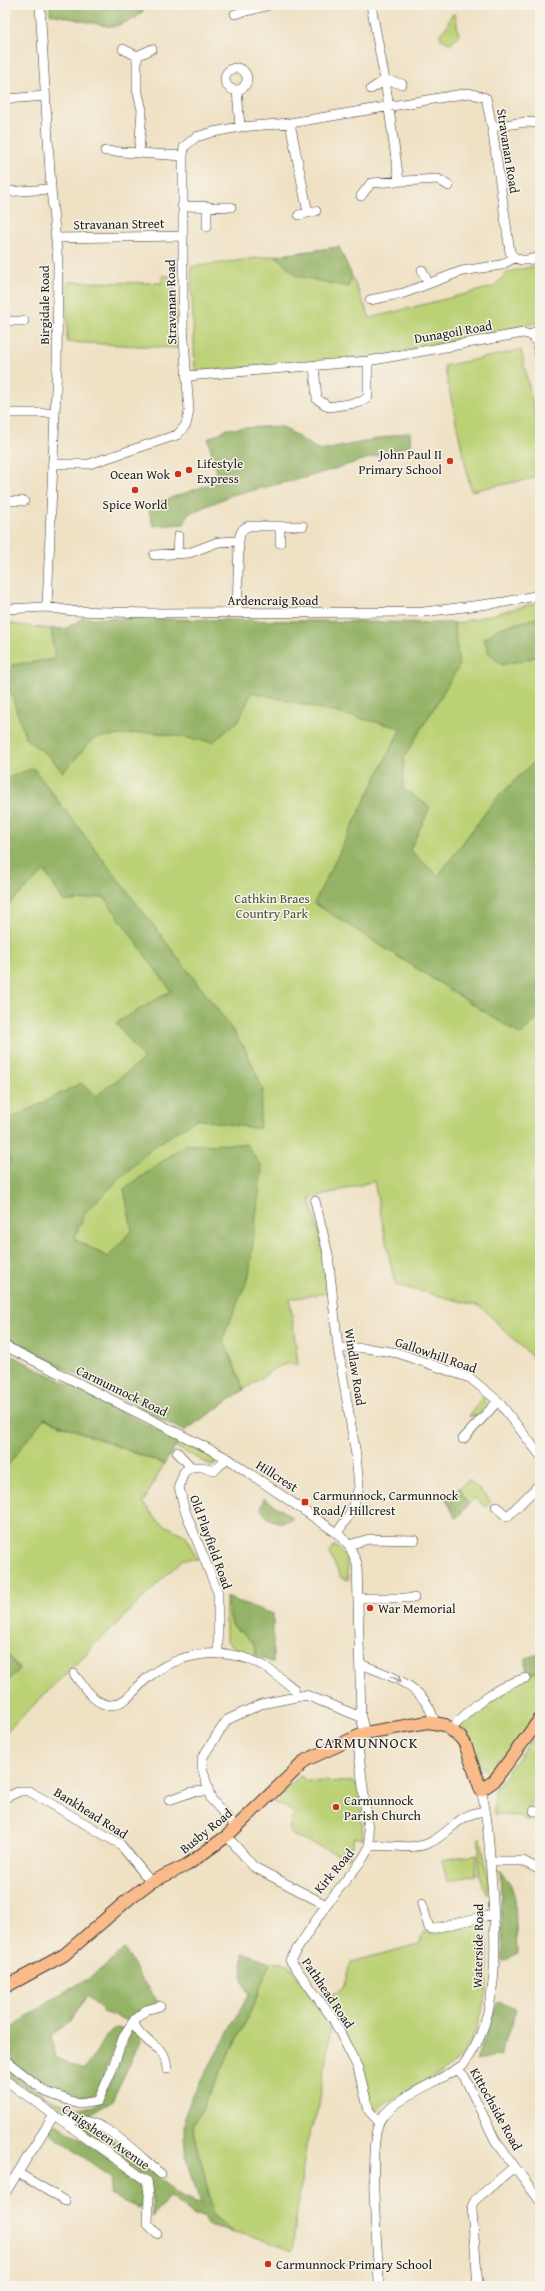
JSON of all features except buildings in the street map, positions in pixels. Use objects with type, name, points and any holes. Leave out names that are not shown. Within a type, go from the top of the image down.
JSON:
[{"type":"main road","points":[[481,1790],[494,1781],[540,1719]]},
{"type":"main road","name":"Waterside Road","points":[[434,1722],[451,1729],[461,1738],[468,1750],[481,1790]]},
{"type":"main road","name":"Busby Road","points":[[5,1988],[64,1955],[131,1897],[151,1882],[187,1865],[227,1836],[306,1760],[361,1735],[434,1722]]},
{"type":"street","name":"Birgidale Road","points":[[40,5],[51,189],[56,238],[58,314],[47,606]]},
{"type":"street","points":[[235,14],[270,5]]},
{"type":"street","points":[[371,5],[385,80],[399,181]]},
{"type":"street","points":[[123,49],[137,56]]},
{"type":"street","points":[[137,56],[152,49]]},
{"type":"street","points":[[137,56],[137,89],[142,110],[139,153]]},
{"type":"street","points":[[371,90],[385,80],[402,84]]},
{"type":"street","points":[[237,90],[240,127]]},
{"type":"street","name":"Stravanan Road","points":[[52,464],[89,464],[177,435],[186,425],[188,420],[187,376],[182,325],[183,156],[184,147],[196,137],[240,127],[290,123],[469,92],[486,98],[492,128],[510,252],[514,258]]},
{"type":"street","points":[[5,99],[46,96]]},
{"type":"street","points":[[492,128],[526,122],[540,123]]},
{"type":"street","points":[[290,123],[307,213]]},
{"type":"street","points":[[105,151],[183,156]]},
{"type":"street","points":[[361,196],[371,183],[438,179],[449,186]]},
{"type":"street","points":[[5,192],[51,189]]},
{"type":"street","points":[[182,206],[231,206]]},
{"type":"street","points":[[207,206],[207,227]]},
{"type":"street","name":"Stravanan Street","points":[[56,238],[182,236]]},
{"type":"street","points":[[370,300],[404,293],[462,271],[501,265],[514,258],[522,261],[540,257]]},
{"type":"street","points":[[422,270],[428,283]]},
{"type":"street","points":[[5,321],[24,321]]},
{"type":"street","points":[[540,328],[531,335],[536,341],[540,360]]},
{"type":"street","name":"Dunagoil Road","points":[[187,376],[368,361],[522,333],[531,335]]},
{"type":"street","points":[[314,366],[317,398],[329,407],[361,402],[368,397],[368,361]]},
{"type":"street","points":[[5,412],[55,412]]},
{"type":"street","points":[[5,501],[24,501]]},
{"type":"street","points":[[237,613],[239,541],[241,531],[245,526],[302,526]]},
{"type":"street","points":[[280,526],[280,542]]},
{"type":"street","points":[[177,553],[178,536]]},
{"type":"street","points":[[154,554],[189,553],[218,542],[239,541]]},
{"type":"street","name":"Ardencraig Road","points":[[5,609],[47,606],[72,611],[237,613],[424,612],[505,602],[540,595]]},
{"type":"street","name":"Windlaw Road","points":[[315,1202],[328,1254],[338,1348],[356,1454],[359,1487],[350,1514],[337,1533]]},
{"type":"street","name":"Carmunnock Road","points":[[5,1346],[227,1458]]},
{"type":"street","name":"Gallowhill Road","points":[[338,1348],[365,1348],[398,1353],[470,1378],[498,1401],[540,1455]]},
{"type":"street","points":[[463,1439],[498,1401]]},
{"type":"street","points":[[177,1452],[191,1467],[202,1467],[215,1470],[227,1458]]},
{"type":"street","name":"Hillcrest","points":[[227,1458],[337,1533],[350,1545],[358,1564],[360,1664]]},
{"type":"street","name":"Old Playfield Road","points":[[191,1467],[181,1478],[179,1486],[180,1496],[218,1593],[218,1654]]},
{"type":"street","points":[[496,1506],[506,1517],[540,1484]]},
{"type":"street","points":[[350,1545],[369,1539],[415,1540]]},
{"type":"street","points":[[359,1598],[414,1598]]},
{"type":"street","points":[[76,1680],[95,1699],[101,1703],[111,1705],[127,1698],[144,1681],[171,1662],[187,1657],[218,1654],[251,1661],[275,1680],[294,1689]]},
{"type":"street","points":[[360,1664],[400,1680],[412,1688],[426,1702],[434,1722]]},
{"type":"street","name":"Kirk Road","points":[[227,1836],[254,1867],[326,1905],[362,1860],[370,1846],[360,1717],[360,1664]]},
{"type":"street","points":[[451,1729],[485,1697],[513,1681],[526,1678]]},
{"type":"street","points":[[236,1827],[220,1810],[207,1791],[205,1773],[202,1767],[202,1758],[227,1720],[261,1704],[306,1695],[360,1717]]},
{"type":"street","name":"Waterside Road","points":[[379,2122],[389,2110],[402,2100],[458,2069],[471,2055],[489,2008],[494,1978],[494,1914],[485,1811],[481,1790]]},
{"type":"street","name":"Bankhead Road","points":[[5,1798],[20,1791],[29,1791],[120,1844],[151,1882]]},
{"type":"street","points":[[168,1800],[192,1792],[207,1791]]},
{"type":"street","points":[[370,1846],[382,1844],[421,1846],[430,1842],[470,1813],[485,1811]]},
{"type":"street","points":[[490,1861],[523,1861],[540,1870]]},
{"type":"street","points":[[422,1904],[429,1928],[431,1929],[494,1914]]},
{"type":"street","name":"Pathhead Road","points":[[326,1905],[290,1960],[333,2019],[358,2068],[369,2111],[379,2122]]},
{"type":"street","points":[[5,2060],[46,2092],[79,2104],[98,2101],[112,2070],[124,2036],[132,2023],[146,2010],[160,2006]]},
{"type":"street","points":[[132,2023],[145,2038],[162,2049],[166,2058],[167,2069]]},
{"type":"street","name":"Kittochside Road","points":[[458,2069],[464,2076],[495,2140],[540,2201]]},
{"type":"street","name":"Craigsheen Avenue","points":[[5,2080],[147,2181],[149,2194],[148,2224],[157,2234]]},
{"type":"street","points":[[5,2193],[54,2115]]},
{"type":"street","points":[[63,2121],[69,2119],[93,2123],[115,2134],[161,2174]]},
{"type":"street","points":[[379,2122],[374,2148],[379,2286]]},
{"type":"street","points":[[478,2286],[472,2211],[474,2201],[514,2167]]},
{"type":"street","points":[[18,2173],[65,2200]]},
{"type":"green space","points":[[50,5],[149,5],[135,19],[112,27],[50,14]]},
{"type":"green space","points":[[455,14],[459,35],[451,44],[441,39],[440,34],[447,26],[451,15]]},
{"type":"green space","points":[[339,247],[370,318],[493,287],[508,272],[540,265],[540,322],[373,358],[195,371],[191,267]]},
{"type":"green space","points":[[339,247],[352,276],[348,287],[297,276],[276,256]]},
{"type":"green space","points":[[162,276],[175,276],[177,348],[67,342],[68,282],[162,283]]},
{"type":"green space","points":[[521,350],[540,439],[540,477],[471,491],[444,366]]},
{"type":"green space","points":[[281,426],[320,451],[410,432],[411,445],[308,477],[232,495],[188,514],[184,524],[153,526],[148,506],[219,481],[208,439],[227,429]]},
{"type":"green space","name":"Cathkin Braes Country Park","points":[[540,602],[540,1365],[480,1306],[395,1285],[374,1181],[310,1199],[322,1245],[328,1293],[290,1299],[298,1364],[285,1364],[274,1369],[184,1431],[5,1337],[5,623],[51,629],[459,623]]},
{"type":"green space","points":[[540,617],[540,656],[502,665],[489,653],[484,639],[499,628]]},
{"type":"green space","points":[[83,618],[454,623],[459,666],[404,758],[403,789],[430,807],[410,850],[438,876],[495,800],[540,756],[540,1016],[521,1035],[314,903],[401,728],[252,692],[239,720],[213,742],[151,732],[94,738],[63,772],[48,755],[26,739],[9,687],[12,665],[55,659],[51,629],[65,629]]},
{"type":"green space","points":[[33,768],[221,1014],[244,1047],[263,1089],[259,1129],[197,1119],[152,1148],[86,1211],[74,1239],[108,1257],[132,1230],[124,1189],[185,1145],[246,1144],[262,1167],[249,1276],[223,1338],[244,1390],[184,1431],[5,1336],[5,1166],[10,1162],[5,1135],[5,1122],[81,1083],[96,1096],[144,1059],[116,1023],[171,991],[104,897],[64,902],[45,871],[5,908],[5,779]]},
{"type":"green space","points":[[5,1352],[179,1441],[164,1464],[44,1418],[5,1469]]},
{"type":"green space","points":[[483,1396],[486,1404],[478,1416],[469,1416]]},
{"type":"green space","points":[[43,1418],[164,1464],[143,1503],[159,1522],[186,1536],[197,1559],[183,1559],[5,1733],[5,1683],[19,1669],[5,1651],[5,1469]]},
{"type":"green space","points":[[179,1441],[214,1458],[215,1464],[211,1465],[175,1447]]},
{"type":"green space","points":[[469,1480],[491,1501],[486,1507],[474,1498],[468,1505],[459,1488]]},
{"type":"green space","points":[[459,1488],[468,1505],[456,1519],[446,1499]]},
{"type":"green space","points":[[264,1498],[293,1518],[284,1522],[279,1522],[267,1517],[261,1508]]},
{"type":"green space","points":[[335,1545],[347,1558],[348,1580],[341,1578],[329,1553]]},
{"type":"green space","points":[[226,1597],[232,1625],[253,1643],[257,1656],[238,1650],[226,1640]]},
{"type":"green space","points":[[226,1597],[273,1614],[273,1663],[257,1656],[253,1643],[232,1625]]},
{"type":"green space","points":[[5,1651],[19,1669],[6,1683],[5,1683]]},
{"type":"green space","points":[[540,1654],[540,1671],[527,1674],[525,1658]]},
{"type":"green space","points":[[540,1671],[540,1714],[497,1770],[488,1772],[482,1768],[470,1737],[460,1725],[497,1693],[518,1679]]},
{"type":"green space","points":[[540,1728],[540,1780],[535,1798],[530,1803],[528,1821],[519,1816],[494,1814],[495,1789]]},
{"type":"green space","points":[[301,1775],[305,1781],[355,1782],[360,1792],[363,1839],[354,1837],[349,1859],[292,1835],[289,1828],[294,1814],[286,1807],[272,1802]]},
{"type":"green space","points":[[479,1838],[481,1838],[488,1878],[488,1895],[479,1876]]},
{"type":"green space","points":[[477,1854],[476,1875],[447,1881],[442,1860]]},
{"type":"green space","points":[[500,1870],[511,1885],[515,1898],[517,1953],[503,1962]]},
{"type":"green space","points":[[482,1920],[486,1927],[488,1937],[487,1985],[481,2016],[469,2044],[461,2056],[451,2066],[427,2081],[384,2104],[377,2112],[370,2102],[363,2072],[357,2057],[344,2032],[324,2000],[343,1987],[351,1962],[419,1944],[424,1932],[432,1934]]},
{"type":"green space","points":[[125,1949],[140,1977],[159,2003],[138,2012],[128,2021],[103,2012],[87,1996],[69,2022],[52,2035],[56,2058],[83,2070],[92,2060],[105,2038],[116,2028],[123,2029],[96,2093],[86,2098],[74,2098],[61,2094],[36,2080],[5,2056],[5,2030],[19,2023],[55,1997],[90,1978]]},
{"type":"green space","points":[[243,1952],[270,1962],[251,2011],[193,2126],[214,2216],[235,2232],[208,2225],[204,2217],[193,2216],[185,2207],[169,2196],[153,2218],[151,2184],[74,2125],[86,2126],[99,2131],[114,2140],[180,2195],[200,2204],[185,2145],[184,2133],[187,2107],[249,1994],[242,1980]]},
{"type":"green space","points":[[270,1962],[289,1964],[331,2026],[319,2105],[306,2146],[292,2251],[258,2238],[235,2232],[214,2216],[193,2126],[251,2011]]},
{"type":"green space","points":[[498,2002],[516,2009],[506,2042],[504,2042],[502,2057],[495,2056],[476,2061]]},
{"type":"green space","points":[[135,2032],[141,2039],[112,2102],[86,2116],[62,2115],[5,2074],[5,2066],[35,2090],[57,2102],[81,2107],[95,2106],[116,2072],[130,2033]]},
{"type":"green space","points":[[57,2123],[144,2182],[144,2205],[139,2208],[110,2195],[112,2178],[48,2131]]},
{"type":"place","name":"John Paul II Primary School","points":[[450,461]]},
{"type":"place","name":"Lifestyle Express","points":[[189,470]]},
{"type":"place","name":"Ocean Wok","points":[[178,474]]},
{"type":"place","name":"Spice World","points":[[135,490]]},
{"type":"place","name":"Carmunnock, Carmunnock Road/ Hillcrest","points":[[305,1502]]},
{"type":"place","name":"War Memorial","points":[[370,1608]]},
{"type":"place","name":"Carmunnock Parish Church","points":[[336,1807]]},
{"type":"place","name":"Carmunnock Primary School","points":[[268,2264]]},
{"type":"district","name":"CARMUNNOCK","points":[[367,1742]]}]
